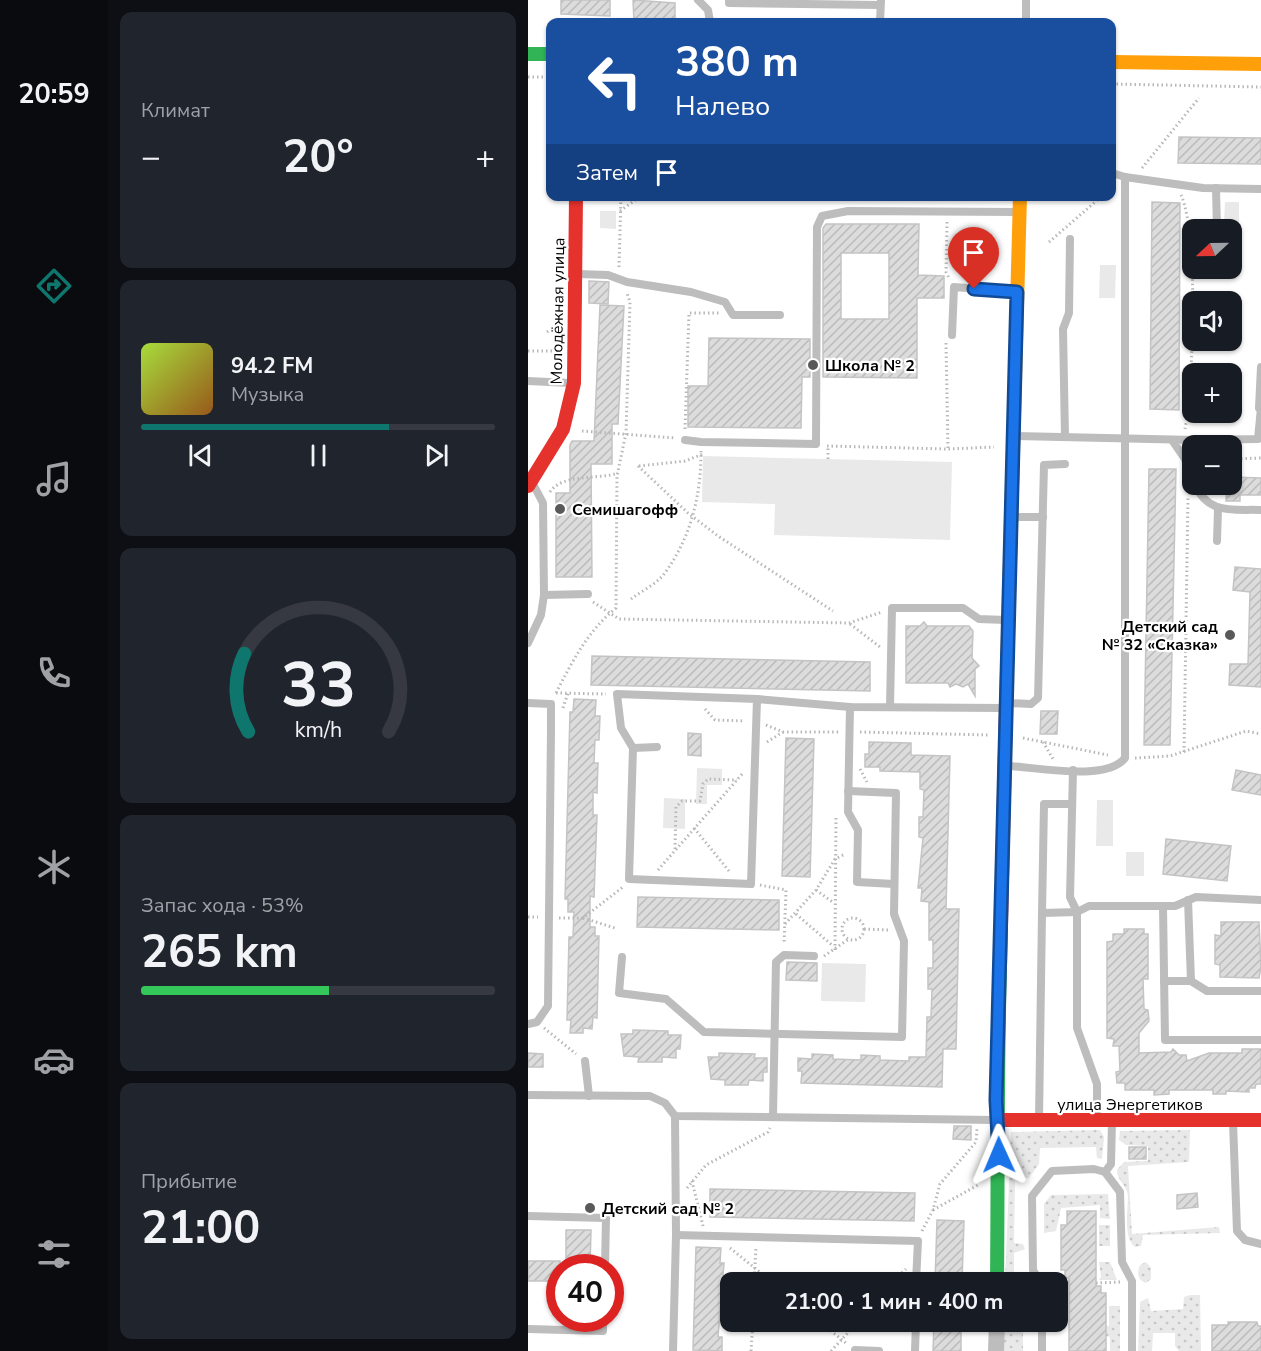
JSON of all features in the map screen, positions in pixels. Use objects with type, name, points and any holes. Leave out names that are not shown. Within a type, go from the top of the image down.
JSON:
[{"type":"street","points":[[528,54],[546,54]]},
{"type":"street","points":[[1116,62],[1261,64]]},
{"type":"street","name":"Молодёжная улица","points":[[530,484],[563,429],[574,383],[576,201]]},
{"type":"street","points":[[997,1272],[998,1120],[996,1100],[1020,201]]},
{"type":"street","name":"улица Энергетиков","points":[[998,1120],[1261,1120]]},
{"type":"street","points":[[996,1351],[997,1332]]},
{"type":"lane","points":[[698,0],[708,9],[709,18]]},
{"type":"lane","points":[[729,0],[729,3],[881,2],[880,18]]},
{"type":"lane","points":[[1026,0],[1026,18]]},
{"type":"lane","points":[[1116,174],[1178,185],[1261,189]]},
{"type":"lane","points":[[1006,765],[1099,772],[1119,767],[1125,758],[1129,178]]},
{"type":"lane","points":[[1216,188],[1217,219]]},
{"type":"lane","points":[[685,440],[816,444],[817,227],[822,216],[848,211],[1019,212]]},
{"type":"lane","points":[[1065,437],[1063,329],[1069,313],[1070,239]]},
{"type":"lane","points":[[575,274],[608,275],[622,280],[692,292],[725,302],[733,315],[780,315]]},
{"type":"lane","points":[[952,335],[954,287],[1017,292]]},
{"type":"lane","points":[[1242,439],[1258,439],[1261,367]]},
{"type":"lane","points":[[528,381],[574,383]]},
{"type":"lane","points":[[1014,441],[1065,437],[1182,440]]},
{"type":"lane","points":[[1172,440],[1182,455]]},
{"type":"lane","points":[[757,699],[751,884],[629,879],[633,748],[621,728],[617,694],[757,699],[890,707],[1008,706],[1031,704],[1038,698],[1044,465],[1065,464]]},
{"type":"lane","points":[[528,643],[541,615],[544,595],[543,503],[530,484]]},
{"type":"lane","points":[[1199,495],[1201,500],[1218,509],[1261,510]]},
{"type":"lane","points":[[1217,541],[1218,509]]},
{"type":"lane","points":[[1012,517],[1043,517]]},
{"type":"lane","points":[[544,595],[588,594]]},
{"type":"lane","points":[[890,707],[892,608],[963,608],[979,619],[1010,620]]},
{"type":"lane","points":[[528,703],[551,704],[548,1006],[532,1023]]},
{"type":"lane","points":[[850,706],[848,812],[858,830],[857,882],[894,884]]},
{"type":"lane","points":[[633,748],[657,747]]},
{"type":"lane","points":[[1073,770],[1070,897],[1077,912],[1077,1028],[1097,1084],[1096,1121]]},
{"type":"lane","points":[[622,957],[619,993],[666,999],[704,1032],[902,1037],[904,941],[894,914],[896,793],[848,791]]},
{"type":"lane","points":[[1039,1120],[1044,804],[1071,804]]},
{"type":"lane","points":[[1042,913],[1077,912],[1089,906],[1175,906],[1196,897],[1261,900]]},
{"type":"lane","points":[[1188,900],[1191,981]]},
{"type":"lane","points":[[1163,906],[1165,1040],[1261,1040]]},
{"type":"lane","points":[[773,1116],[776,962],[784,955],[814,956]]},
{"type":"lane","points":[[1164,981],[1191,981],[1207,991],[1261,991]]},
{"type":"lane","points":[[585,1061],[589,1096]]},
{"type":"lane","points":[[528,1095],[650,1096],[665,1104],[675,1116],[676,1235],[673,1351]]},
{"type":"lane","points":[[675,1116],[998,1120]]},
{"type":"lane","points":[[1233,1120],[1237,1231],[1245,1240],[1261,1244]]},
{"type":"lane","points":[[1105,1172],[1111,1164],[1112,1121]]},
{"type":"lane","points":[[1034,1272],[1032,1196],[1052,1171],[1094,1169],[1105,1172],[1120,1192],[1122,1262],[1132,1281],[1132,1351]]},
{"type":"lane","points":[[528,1216],[606,1218],[605,1254]]},
{"type":"lane","points":[[676,1235],[918,1241],[916,1272]]},
{"type":"lane","points":[[528,1329],[546,1329]]},
{"type":"lane","points":[[915,1351],[916,1332]]},
{"type":"lane","points":[[1042,1332],[1042,1351]]},
{"type":"lane","points":[[855,1350],[879,1351]]},
{"type":"path","points":[[528,77],[546,77]]},
{"type":"path","points":[[1116,84],[1261,87]]},
{"type":"path","points":[[1129,178],[1199,98]]},
{"type":"path","points":[[1178,185],[1188,210],[1192,275],[1190,400],[1184,435]]},
{"type":"path","points":[[551,704],[582,644],[616,608],[618,473],[626,433],[630,302],[619,269],[621,201]]},
{"type":"path","points":[[620,211],[634,201]]},
{"type":"path","points":[[1048,242],[1096,201]]},
{"type":"path","points":[[947,212],[946,272],[954,287]]},
{"type":"path","points":[[563,429],[685,440],[689,313],[732,313]]},
{"type":"path","points":[[948,449],[945,342],[952,335]]},
{"type":"path","points":[[528,351],[574,352]]},
{"type":"path","points":[[816,444],[948,449],[1014,441]]},
{"type":"path","points":[[631,598],[653,584],[667,571],[694,518],[699,496],[703,454],[701,442]]},
{"type":"path","points":[[828,446],[828,459]]},
{"type":"path","points":[[703,454],[685,461],[638,466],[694,518],[833,611]]},
{"type":"path","points":[[1242,459],[1261,459]]},
{"type":"path","points":[[543,503],[552,488],[561,482],[603,478],[618,473]]},
{"type":"path","points":[[1184,752],[1186,504],[1189,495]]},
{"type":"path","points":[[588,594],[595,606],[619,619],[849,623],[892,608]]},
{"type":"path","points":[[849,623],[891,655]]},
{"type":"path","points":[[556,693],[617,694]]},
{"type":"path","points":[[1018,737],[1125,758],[1184,752],[1246,731],[1261,734]]},
{"type":"path","points":[[755,750],[783,732]]},
{"type":"path","points":[[838,732],[838,744]]},
{"type":"path","points":[[850,732],[994,735]]},
{"type":"path","points":[[860,732],[860,744]]},
{"type":"path","points":[[1043,742],[1059,769]]},
{"type":"path","points":[[649,879],[744,771],[755,767]]},
{"type":"path","points":[[859,767],[873,792]]},
{"type":"path","points":[[675,850],[676,807],[682,801],[700,801],[703,784],[708,779],[737,780]]},
{"type":"path","points":[[834,948],[836,813]]},
{"type":"path","points":[[694,828],[739,883]]},
{"type":"path","points":[[785,924],[816,890],[835,859],[858,848]]},
{"type":"path","points":[[584,918],[625,886],[629,879]]},
{"type":"path","points":[[751,884],[786,890],[784,955]]},
{"type":"path","points":[[816,890],[834,903]]},
{"type":"path","points":[[796,914],[834,948]]},
{"type":"path","points":[[550,917],[584,918],[615,928]]},
{"type":"path","points":[[814,956],[827,956],[834,948],[849,939],[859,938],[864,930],[863,924],[855,919],[845,922],[843,927],[845,936],[849,939]]},
{"type":"path","points":[[834,926],[843,927]]},
{"type":"path","points":[[864,930],[900,930]]},
{"type":"path","points":[[532,1023],[585,1061]]},
{"type":"path","points":[[676,1200],[706,1165],[768,1132],[773,1116]]},
{"type":"path","points":[[918,1241],[933,1210],[940,1184],[976,1142],[977,1129]]},
{"type":"path","points":[[692,1181],[705,1235]]},
{"type":"path","points":[[933,1210],[979,1184]]},
{"type":"path","points":[[723,1236],[729,1247],[759,1272]]},
{"type":"path","points":[[755,1272],[757,1237]]},
{"type":"path","points":[[1096,1283],[1121,1282]]},
{"type":"path","points":[[751,1351],[752,1332]]},
{"type":"path","points":[[833,1332],[855,1350]]},
{"type":"path","points":[[831,1351],[849,1332]]},
{"type":"shaded area","points":[[1225,202],[1239,202],[1239,219],[1224,219]]},
{"type":"shaded area","points":[[600,211],[616,211],[616,229],[600,228]]},
{"type":"shaded area","points":[[1100,265],[1116,265],[1115,298],[1099,298]]},
{"type":"shaded area","points":[[703,456],[952,462],[950,540],[774,535],[775,504],[702,502]]},
{"type":"shaded area","points":[[697,768],[722,769],[722,785],[707,785],[707,804],[696,804]]},
{"type":"shaded area","points":[[664,798],[685,799],[685,829],[663,828]]},
{"type":"shaded area","points":[[1097,800],[1113,800],[1113,846],[1096,846]]},
{"type":"shaded area","points":[[1126,852],[1144,852],[1144,876],[1126,876]]},
{"type":"shaded area","points":[[822,963],[866,964],[865,1002],[821,1001]]},
{"type":"shaded area","points":[[1100,1130],[1104,1137],[1102,1159],[1097,1158],[1096,1147],[1040,1148],[1039,1164],[1029,1178],[1015,1179],[1014,1243],[1023,1244],[1025,1249],[1014,1253],[1014,1272],[1005,1272],[1011,1132]]},
{"type":"shaded area","points":[[1190,1130],[1189,1162],[1128,1166],[1132,1234],[1219,1227],[1220,1233],[1143,1235],[1141,1246],[1135,1247],[1131,1243],[1128,1230],[1128,1196],[1117,1170],[1124,1162],[1148,1161],[1148,1146],[1126,1145],[1119,1140],[1120,1131]]},
{"type":"shaded area","points":[[1108,1194],[1110,1219],[1100,1218],[1100,1205],[1061,1208],[1056,1231],[1044,1233],[1044,1204],[1051,1195]]},
{"type":"shaded area","points":[[1099,1225],[1110,1225],[1110,1246],[1099,1246]]},
{"type":"shaded area","points":[[1099,1262],[1110,1262],[1117,1280],[1099,1280],[1101,1277]]},
{"type":"shaded area","points":[[1146,1262],[1151,1268],[1151,1279],[1146,1283],[1139,1278],[1138,1273],[1140,1265]]},
{"type":"shaded area","points":[[1200,1295],[1201,1351],[1179,1351],[1175,1346],[1175,1333],[1153,1333],[1152,1351],[1138,1351],[1140,1302],[1148,1298],[1151,1311],[1183,1309],[1184,1297]]},
{"type":"shaded area","points":[[1109,1306],[1120,1306],[1120,1351],[1110,1351],[1110,1337],[1106,1336],[1106,1326],[1109,1326]]},
{"type":"shaded area","points":[[1004,1332],[1023,1332],[1023,1351],[1004,1351]]},
{"type":"building","points":[[561,0],[610,0],[610,16],[561,14]]},
{"type":"building","points":[[633,0],[675,3],[675,18],[634,18]]},
{"type":"building","points":[[1179,137],[1261,138],[1261,164],[1178,163]]},
{"type":"building","points":[[1152,202],[1180,203],[1179,410],[1150,409]]},
{"type":"building","points":[[826,224],[919,224],[918,275],[944,276],[944,298],[917,298],[917,378],[823,377],[823,228]],"holes":[[[841,253],[889,253],[889,319],[841,319]]]},
{"type":"building","points":[[589,281],[609,282],[608,304],[589,303]]},
{"type":"building","points":[[600,305],[624,306],[618,424],[612,424],[612,464],[591,464],[592,577],[556,577],[556,493],[570,493],[570,445],[572,441],[594,441]]},
{"type":"building","points":[[709,338],[810,339],[810,377],[802,377],[801,428],[688,427],[688,386],[708,386]]},
{"type":"building","points":[[1149,469],[1176,469],[1170,745],[1144,745]]},
{"type":"building","points":[[1242,477],[1261,478],[1261,495],[1242,495]]},
{"type":"building","points":[[1226,495],[1240,495],[1240,501],[1226,501]]},
{"type":"building","points":[[1235,567],[1261,569],[1261,687],[1229,685],[1230,664],[1248,664],[1250,592],[1233,590]]},
{"type":"building","points":[[924,622],[927,626],[969,626],[973,631],[972,658],[979,666],[975,669],[975,696],[968,684],[963,687],[956,684],[950,687],[948,683],[906,683],[906,626],[920,626]]},
{"type":"building","points":[[592,656],[870,662],[870,691],[591,685]]},
{"type":"building","points":[[574,699],[596,700],[595,716],[600,716],[599,740],[595,740],[594,763],[598,763],[597,793],[593,792],[593,815],[597,815],[594,897],[590,896],[590,927],[595,927],[595,936],[599,936],[597,1018],[593,1017],[592,1029],[583,1028],[583,1033],[570,1033],[571,1020],[567,1020],[569,937],[573,937],[574,912],[568,912],[568,899],[565,899],[570,712],[573,712]]},
{"type":"building","points":[[1041,711],[1058,711],[1057,734],[1040,734]]},
{"type":"building","points":[[688,733],[701,734],[701,756],[688,755]]},
{"type":"building","points":[[786,738],[814,739],[810,877],[782,876]]},
{"type":"building","points":[[869,742],[911,743],[911,755],[950,756],[946,909],[959,909],[956,1049],[943,1049],[942,1087],[801,1083],[802,1071],[798,1071],[798,1058],[812,1059],[812,1054],[833,1055],[833,1059],[861,1060],[861,1055],[880,1056],[880,1060],[909,1061],[909,1057],[926,1057],[927,1017],[931,1017],[932,989],[928,989],[928,968],[933,968],[933,940],[929,940],[929,902],[921,901],[922,888],[918,888],[923,838],[919,837],[919,817],[923,817],[924,790],[920,789],[920,772],[880,771],[880,767],[865,767],[865,754],[869,754]]},
{"type":"building","points":[[1236,770],[1261,775],[1261,795],[1232,790]]},
{"type":"building","points":[[1166,839],[1231,846],[1227,881],[1163,874]]},
{"type":"building","points":[[638,897],[779,900],[779,930],[637,927]]},
{"type":"building","points":[[1221,922],[1259,922],[1261,967],[1259,978],[1220,977],[1220,965],[1215,964],[1215,935],[1221,936]]},
{"type":"building","points":[[1124,929],[1144,929],[1144,934],[1148,934],[1148,979],[1143,979],[1144,1009],[1148,1010],[1149,1021],[1139,1033],[1139,1053],[1171,1052],[1173,1049],[1179,1055],[1186,1055],[1187,1061],[1209,1053],[1242,1053],[1242,1049],[1261,1049],[1261,1084],[1256,1084],[1255,1088],[1249,1088],[1249,1092],[1226,1091],[1226,1094],[1213,1094],[1213,1090],[1169,1090],[1169,1094],[1154,1095],[1154,1090],[1125,1090],[1125,1083],[1117,1083],[1116,1072],[1120,1071],[1119,1046],[1113,1046],[1114,1039],[1107,1038],[1107,942],[1113,941],[1113,934],[1124,934]]},
{"type":"building","points":[[787,962],[817,963],[817,981],[786,980]]},
{"type":"building","points":[[633,1030],[668,1031],[668,1035],[681,1035],[680,1049],[676,1049],[676,1058],[662,1057],[662,1062],[638,1062],[639,1057],[624,1056],[621,1034],[633,1034]]},
{"type":"building","points":[[528,1053],[543,1054],[543,1067],[528,1067]]},
{"type":"building","points":[[719,1053],[755,1054],[754,1058],[767,1058],[767,1072],[763,1072],[763,1081],[749,1080],[748,1085],[725,1085],[725,1080],[711,1079],[708,1057],[719,1057]]},
{"type":"building","points":[[954,1126],[971,1126],[971,1140],[953,1139]]},
{"type":"building","points":[[1129,1147],[1146,1147],[1146,1159],[1129,1159]]},
{"type":"building","points":[[710,1189],[915,1193],[914,1221],[710,1217]]},
{"type":"building","points":[[1197,1193],[1198,1207],[1177,1209],[1177,1195]]},
{"type":"building","points":[[1067,1211],[1096,1211],[1096,1286],[1101,1286],[1101,1293],[1106,1293],[1106,1351],[1069,1351],[1069,1278],[1068,1272],[1061,1270],[1061,1225],[1067,1225]]},
{"type":"building","points":[[937,1220],[964,1221],[962,1272],[935,1272]]},
{"type":"building","points":[[566,1230],[591,1230],[590,1254],[566,1254]]},
{"type":"building","points":[[696,1247],[721,1248],[720,1263],[724,1263],[723,1272],[720,1272],[718,1337],[722,1337],[722,1351],[693,1350]]},
{"type":"building","points":[[528,1261],[546,1261],[546,1281],[528,1281]]},
{"type":"building","points":[[1228,1322],[1257,1322],[1258,1326],[1261,1326],[1261,1351],[1212,1351],[1212,1325],[1228,1325]]},
{"type":"building","points":[[934,1332],[961,1332],[961,1351],[933,1351]]},
{"type":"traffic: fast","points":[[528,54],[546,54]]},
{"type":"traffic: fast","points":[[997,1272],[1000,967]]},
{"type":"traffic: slow","points":[[1116,62],[1261,64]]},
{"type":"traffic: slow","points":[[1006,707],[1020,201]]},
{"type":"traffic: jam","points":[[528,486],[563,429],[574,383],[576,201]]},
{"type":"traffic: jam","points":[[1000,967],[1006,707]]},
{"type":"traffic: jam","points":[[998,1120],[1261,1120]]},
{"type":"place","name":"Школа № 2","points":[[813,365]]},
{"type":"place","name":"Семишагофф","points":[[560,509]]},
{"type":"place","name":"Детский сад № 32 «Сказка»","points":[[1230,635]]},
{"type":"place","name":"Детский сад № 2","points":[[590,1208]]},
{"type":"route","points":[[974,289],[1017,292],[996,1100],[999,1155]]}]
